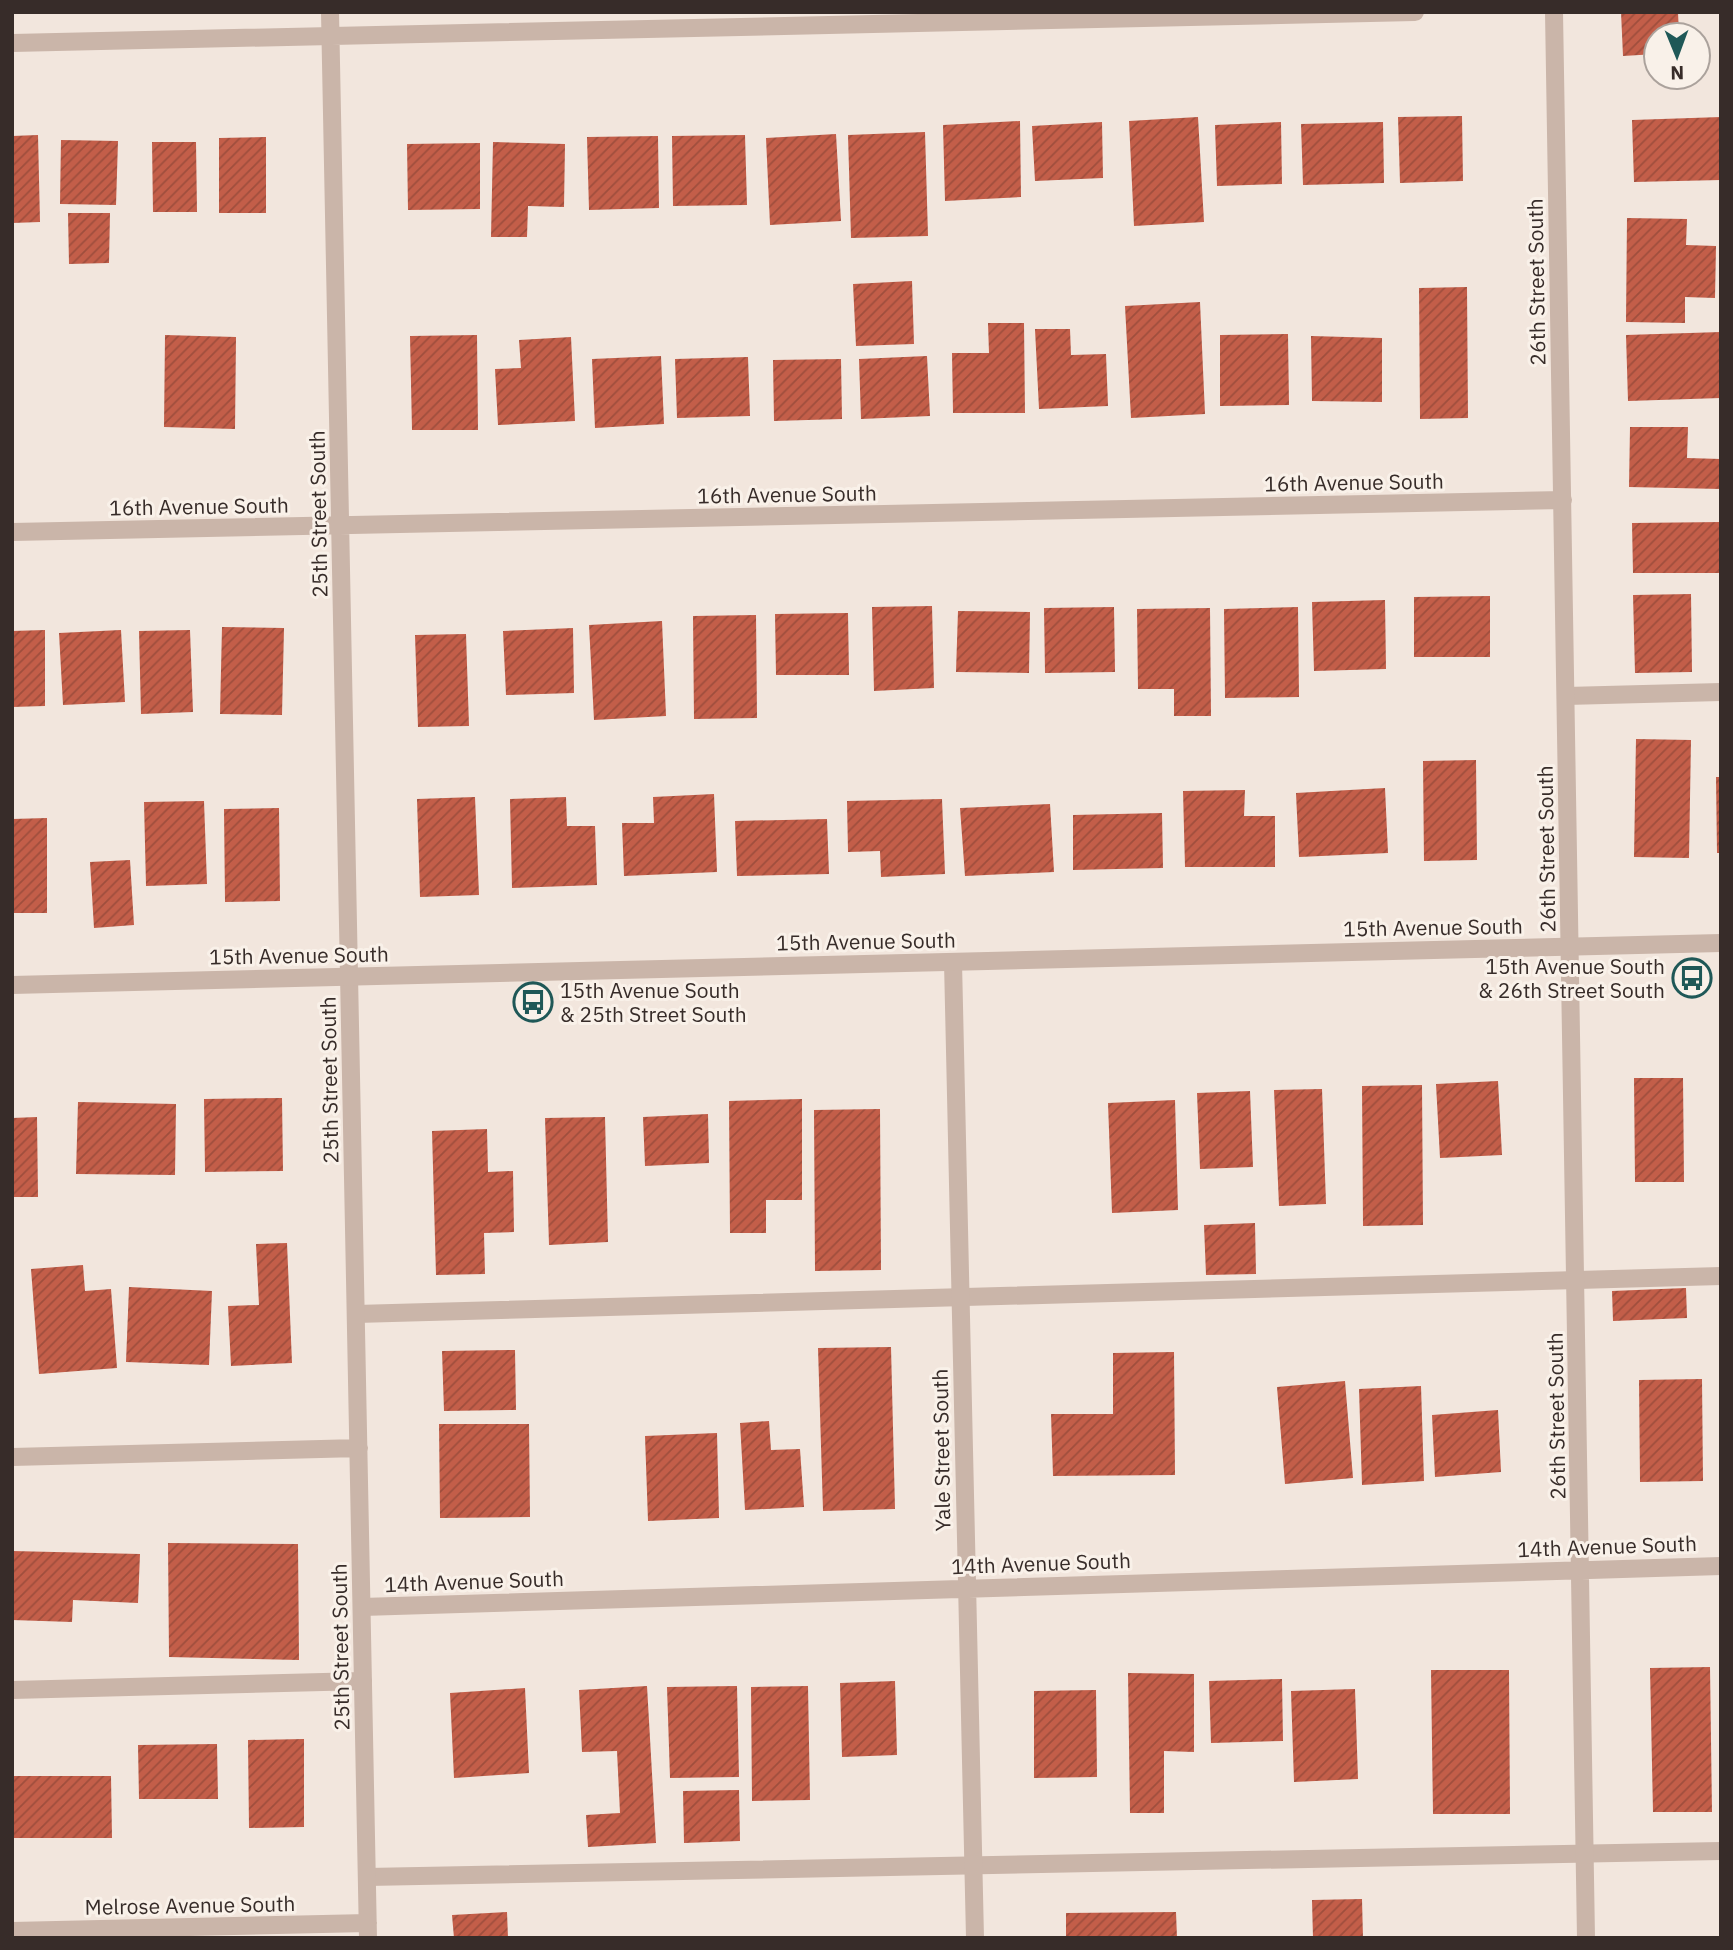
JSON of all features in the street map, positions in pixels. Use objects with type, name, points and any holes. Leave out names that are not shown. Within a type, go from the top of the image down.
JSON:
[{"type":"street","name":"25th Street South","points":[[330,12],[368,1931]]},
{"type":"street","points":[[12,43],[1415,12]]},
{"type":"street","name":"26th Street South","points":[[1554,12],[1587,1854],[1586,1938]]},
{"type":"street","name":"16th Avenue South","points":[[12,532],[1563,500]]},
{"type":"street","points":[[1566,696],[1721,692]]},
{"type":"street","name":"15th Avenue South","points":[[12,985],[1721,943]]},
{"type":"street","name":"Yale Street South","points":[[953,962],[975,1938]]},
{"type":"street","points":[[356,1314],[1721,1276]]},
{"type":"street","points":[[12,1457],[359,1448]]},
{"type":"street","name":"14th Avenue South","points":[[362,1607],[1721,1566]]},
{"type":"street","points":[[12,1690],[363,1681]]},
{"type":"street","points":[[367,1877],[1721,1851]]},
{"type":"street","name":"Melrose Avenue South","points":[[12,1931],[368,1931]]},
{"type":"building","points":[[1621,12],[1678,12],[1678,21],[1642,21],[1642,55],[1623,56]]},
{"type":"building","points":[[1462,116],[1463,181],[1400,183],[1398,117]]},
{"type":"building","points":[[1198,117],[1204,222],[1134,226],[1129,121]]},
{"type":"building","points":[[1721,117],[1721,180],[1634,182],[1632,120]]},
{"type":"building","points":[[1020,121],[1021,197],[945,201],[943,125]]},
{"type":"building","points":[[1102,122],[1103,178],[1035,181],[1032,126]]},
{"type":"building","points":[[1281,122],[1282,184],[1217,186],[1215,125]]},
{"type":"building","points":[[1383,122],[1384,183],[1303,185],[1301,124]]},
{"type":"building","points":[[925,132],[928,236],[851,238],[848,135]]},
{"type":"building","points":[[836,134],[841,221],[770,225],[766,138]]},
{"type":"building","points":[[38,135],[40,222],[12,223],[12,136]]},
{"type":"building","points":[[745,135],[747,205],[673,206],[672,136]]},
{"type":"building","points":[[658,136],[659,208],[589,210],[587,137]]},
{"type":"building","points":[[266,137],[266,213],[219,213],[219,138]]},
{"type":"building","points":[[61,140],[118,141],[116,205],[60,204]]},
{"type":"building","points":[[152,142],[196,142],[197,212],[153,212]]},
{"type":"building","points":[[493,142],[565,144],[564,207],[528,206],[527,237],[491,237]]},
{"type":"building","points":[[480,143],[480,209],[408,210],[407,144]]},
{"type":"building","points":[[68,213],[110,213],[109,263],[69,264]]},
{"type":"building","points":[[1627,218],[1687,219],[1686,245],[1716,246],[1715,298],[1685,297],[1685,323],[1626,322]]},
{"type":"building","points":[[912,281],[914,344],[856,346],[853,284]]},
{"type":"building","points":[[1467,287],[1468,418],[1420,419],[1419,288]]},
{"type":"building","points":[[1200,302],[1205,414],[1131,418],[1125,306]]},
{"type":"building","points":[[988,323],[1024,323],[1025,413],[953,413],[952,353],[989,353]]},
{"type":"building","points":[[1035,329],[1070,329],[1071,355],[1106,354],[1108,406],[1039,409]]},
{"type":"building","points":[[1721,332],[1721,398],[1628,401],[1626,335]]},
{"type":"building","points":[[1288,334],[1289,405],[1220,406],[1220,335]]},
{"type":"building","points":[[165,335],[236,337],[235,429],[164,427]]},
{"type":"building","points":[[477,335],[478,430],[412,430],[410,336]]},
{"type":"building","points":[[1311,336],[1382,338],[1382,402],[1312,401]]},
{"type":"building","points":[[571,337],[575,421],[498,425],[495,369],[521,368],[519,340]]},
{"type":"building","points":[[661,356],[664,424],[595,428],[592,359]]},
{"type":"building","points":[[927,356],[930,416],[861,419],[859,359]]},
{"type":"building","points":[[748,357],[750,416],[677,418],[675,359]]},
{"type":"building","points":[[841,359],[842,419],[774,421],[773,360]]},
{"type":"building","points":[[1630,427],[1688,427],[1687,458],[1721,459],[1721,489],[1629,487]]},
{"type":"building","points":[[1721,522],[1721,573],[1633,573],[1632,523]]},
{"type":"building","points":[[1691,594],[1692,672],[1635,673],[1633,595]]},
{"type":"building","points":[[1490,596],[1490,657],[1414,657],[1414,597]]},
{"type":"building","points":[[1385,600],[1386,669],[1314,671],[1312,602]]},
{"type":"building","points":[[932,606],[934,688],[874,691],[872,607]]},
{"type":"building","points":[[1114,607],[1115,672],[1045,673],[1044,608]]},
{"type":"building","points":[[1298,607],[1299,697],[1225,698],[1224,609]]},
{"type":"building","points":[[1210,608],[1211,716],[1174,716],[1174,689],[1138,689],[1137,609]]},
{"type":"building","points":[[958,611],[1030,612],[1029,673],[956,672]]},
{"type":"building","points":[[848,613],[849,675],[776,675],[775,614]]},
{"type":"building","points":[[756,615],[757,718],[694,719],[693,616]]},
{"type":"building","points":[[662,621],[666,716],[594,720],[589,625]]},
{"type":"building","points":[[222,627],[284,628],[282,715],[220,714]]},
{"type":"building","points":[[573,628],[574,693],[506,695],[503,631]]},
{"type":"building","points":[[45,630],[45,706],[12,707],[12,631]]},
{"type":"building","points":[[121,630],[125,702],[63,705],[59,633]]},
{"type":"building","points":[[190,630],[193,712],[141,714],[139,631]]},
{"type":"building","points":[[466,634],[469,726],[418,727],[415,635]]},
{"type":"building","points":[[1636,739],[1691,740],[1689,858],[1634,857]]},
{"type":"building","points":[[1476,760],[1477,860],[1424,861],[1423,761]]},
{"type":"building","points":[[1716,777],[1721,777],[1721,853],[1717,853]]},
{"type":"building","points":[[1385,788],[1388,853],[1299,857],[1296,793]]},
{"type":"building","points":[[1245,790],[1244,816],[1275,816],[1275,867],[1185,867],[1183,791]]},
{"type":"building","points":[[714,794],[717,872],[624,876],[622,823],[654,823],[653,797]]},
{"type":"building","points":[[475,797],[479,895],[420,897],[417,799]]},
{"type":"building","points":[[566,797],[567,826],[595,826],[597,885],[512,888],[510,799]]},
{"type":"building","points":[[942,799],[945,874],[881,877],[880,851],[848,852],[847,801]]},
{"type":"building","points":[[204,801],[207,884],[146,886],[144,802]]},
{"type":"building","points":[[1050,804],[1054,872],[965,876],[960,808]]},
{"type":"building","points":[[279,808],[280,901],[225,902],[224,809]]},
{"type":"building","points":[[1162,813],[1163,868],[1073,870],[1073,815]]},
{"type":"building","points":[[47,818],[47,913],[12,913],[12,819]]},
{"type":"building","points":[[827,819],[829,874],[737,876],[735,821]]},
{"type":"building","points":[[130,860],[134,925],[94,928],[90,862]]},
{"type":"building","points":[[1634,1078],[1683,1078],[1684,1182],[1635,1182]]},
{"type":"building","points":[[1498,1081],[1502,1155],[1440,1158],[1436,1084]]},
{"type":"building","points":[[1422,1085],[1423,1225],[1363,1226],[1362,1086]]},
{"type":"building","points":[[1322,1089],[1326,1204],[1279,1206],[1274,1090]]},
{"type":"building","points":[[1250,1091],[1253,1167],[1200,1169],[1197,1093]]},
{"type":"building","points":[[282,1098],[283,1171],[205,1172],[204,1099]]},
{"type":"building","points":[[802,1099],[802,1200],[766,1200],[766,1233],[730,1233],[729,1101]]},
{"type":"building","points":[[1175,1100],[1178,1210],[1112,1213],[1108,1103]]},
{"type":"building","points":[[78,1102],[176,1104],[175,1175],[76,1174]]},
{"type":"building","points":[[880,1109],[881,1270],[815,1271],[814,1110]]},
{"type":"building","points":[[708,1114],[709,1163],[645,1166],[643,1117]]},
{"type":"building","points":[[37,1117],[38,1197],[12,1197],[12,1118]]},
{"type":"building","points":[[605,1117],[608,1242],[549,1245],[545,1118]]},
{"type":"building","points":[[487,1129],[488,1172],[513,1171],[514,1232],[484,1233],[485,1274],[436,1275],[432,1131]]},
{"type":"building","points":[[1255,1223],[1256,1274],[1206,1275],[1204,1225]]},
{"type":"building","points":[[287,1243],[292,1363],[231,1366],[228,1306],[259,1305],[256,1244]]},
{"type":"building","points":[[83,1265],[85,1291],[111,1289],[117,1368],[39,1374],[31,1269]]},
{"type":"building","points":[[129,1287],[212,1291],[209,1365],[126,1362]]},
{"type":"building","points":[[1686,1288],[1687,1318],[1613,1321],[1612,1291]]},
{"type":"building","points":[[891,1347],[895,1509],[823,1511],[818,1348]]},
{"type":"building","points":[[515,1350],[516,1410],[444,1411],[442,1351]]},
{"type":"building","points":[[1174,1352],[1175,1475],[1053,1476],[1051,1414],[1113,1414],[1113,1353]]},
{"type":"building","points":[[1702,1379],[1703,1481],[1640,1482],[1639,1380]]},
{"type":"building","points":[[1345,1381],[1353,1478],[1285,1484],[1277,1387]]},
{"type":"building","points":[[1421,1386],[1424,1481],[1362,1485],[1359,1389]]},
{"type":"building","points":[[1498,1410],[1501,1472],[1435,1477],[1432,1415]]},
{"type":"building","points":[[769,1421],[771,1450],[800,1449],[804,1507],[745,1510],[740,1423]]},
{"type":"building","points":[[439,1424],[529,1424],[530,1517],[440,1518]]},
{"type":"building","points":[[717,1433],[719,1518],[648,1521],[645,1436]]},
{"type":"building","points":[[168,1543],[298,1544],[299,1660],[169,1657]]},
{"type":"building","points":[[12,1551],[140,1554],[138,1603],[73,1600],[72,1622],[12,1620]]},
{"type":"building","points":[[1710,1667],[1712,1812],[1653,1812],[1650,1668]]},
{"type":"building","points":[[1431,1670],[1509,1670],[1510,1814],[1433,1814]]},
{"type":"building","points":[[1128,1673],[1194,1674],[1194,1752],[1164,1751],[1164,1813],[1130,1813]]},
{"type":"building","points":[[1282,1679],[1283,1741],[1211,1743],[1209,1681]]},
{"type":"building","points":[[895,1681],[897,1755],[842,1757],[840,1683]]},
{"type":"building","points":[[647,1686],[656,1843],[588,1847],[586,1815],[620,1813],[617,1751],[582,1752],[579,1690]]},
{"type":"building","points":[[737,1686],[739,1777],[670,1778],[667,1687]]},
{"type":"building","points":[[808,1686],[810,1800],[752,1801],[751,1687]]},
{"type":"building","points":[[525,1688],[529,1773],[454,1778],[450,1693]]},
{"type":"building","points":[[1355,1689],[1358,1779],[1294,1782],[1291,1691]]},
{"type":"building","points":[[1096,1690],[1097,1777],[1034,1778],[1034,1691]]},
{"type":"building","points":[[304,1739],[304,1827],[249,1828],[248,1740]]},
{"type":"building","points":[[217,1744],[218,1799],[139,1799],[138,1745]]},
{"type":"building","points":[[12,1776],[111,1776],[112,1838],[12,1838]]},
{"type":"building","points":[[739,1790],[740,1841],[684,1843],[683,1791]]},
{"type":"building","points":[[1362,1899],[1363,1938],[1313,1938],[1312,1900]]},
{"type":"building","points":[[507,1912],[508,1938],[454,1938],[452,1915]]},
{"type":"building","points":[[1176,1912],[1177,1938],[1066,1938],[1066,1913]]},
{"type":"place","name":"15th Avenue South & 26th Street South","points":[[1692,978]]},
{"type":"place","name":"15th Avenue South & 25th Street South","points":[[533,1002]]}]
